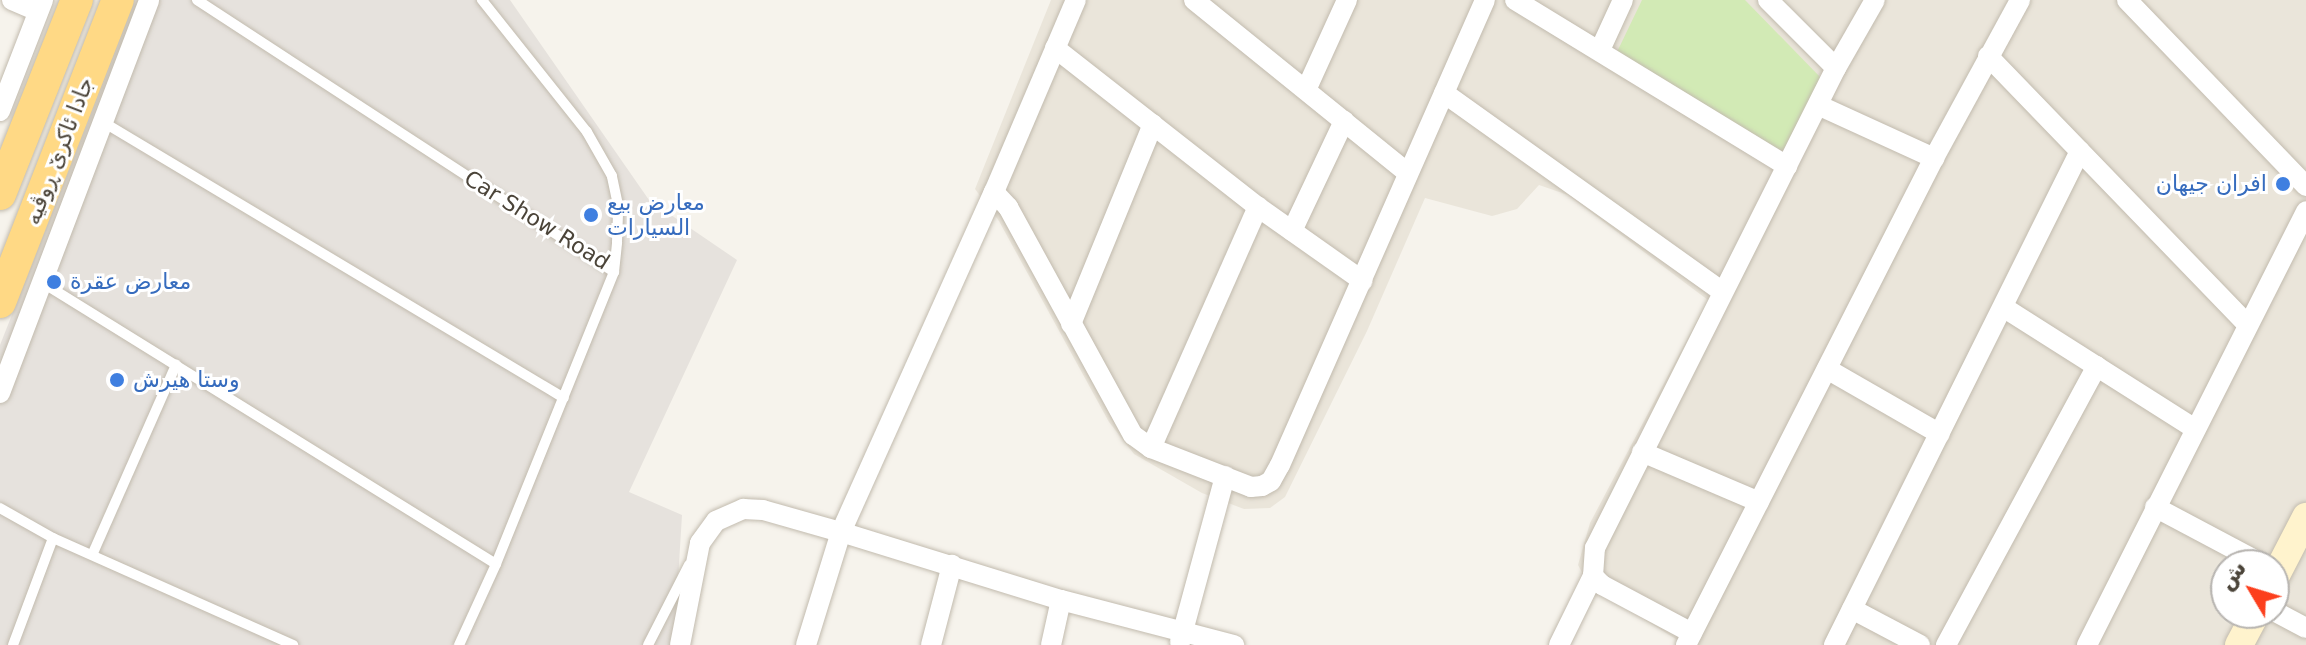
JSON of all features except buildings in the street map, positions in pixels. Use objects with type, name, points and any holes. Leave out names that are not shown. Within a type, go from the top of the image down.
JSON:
[{"type":"highway","name":"جادا ئاکرێ ڕوڤیە","points":[[0,194],[77,0]]},
{"type":"highway","name":"جادا ئاکرێ ڕوڤیە","points":[[0,302],[118,0]]},
{"type":"main road","points":[[2286,549],[2306,517]]},
{"type":"street","points":[[0,111],[7,72],[40,6],[12,0]]},
{"type":"street","points":[[0,393],[149,0]]},
{"type":"street","points":[[806,645],[841,532],[994,192],[1076,0]]},
{"type":"street","points":[[1306,90],[1347,0]]},
{"type":"street","points":[[994,192],[1008,207],[1126,426],[1151,448],[1251,487],[1262,486],[1271,481],[1363,281],[1485,0]]},
{"type":"street","points":[[1515,0],[1787,166]]},
{"type":"street","points":[[1600,50],[1623,0]]},
{"type":"street","points":[[1768,0],[1836,68]]},
{"type":"street","points":[[1559,645],[1593,576],[1595,548],[1642,452],[1836,68],[1875,0]]},
{"type":"street","points":[[1593,576],[1602,585],[1689,639],[1934,158],[2020,0]]},
{"type":"street","points":[[2127,0],[2306,186]]},
{"type":"street","points":[[1203,3],[1408,173]]},
{"type":"street","points":[[1055,48],[1258,207],[1363,281]]},
{"type":"street","points":[[1988,56],[2247,324]]},
{"type":"street","points":[[1444,93],[1722,291]]},
{"type":"street","points":[[1818,105],[1934,158]]},
{"type":"street","points":[[1292,231],[1344,121]]},
{"type":"street","points":[[1071,324],[1153,124]]},
{"type":"street","points":[[1834,645],[2080,151]]},
{"type":"street","points":[[1151,448],[1258,207]]},
{"type":"street","points":[[2087,645],[2306,211]]},
{"type":"street","points":[[2003,307],[2195,429]]},
{"type":"street","points":[[1946,645],[2097,366]]},
{"type":"street","points":[[1827,369],[1940,434]]},
{"type":"street","points":[[1642,452],[1759,502]]},
{"type":"street","points":[[1181,638],[1225,476]]},
{"type":"street","points":[[2155,507],[2231,549]]},
{"type":"street","points":[[680,645],[700,543],[716,521],[743,509],[763,510],[841,532],[1181,638],[1234,645]]},
{"type":"street","points":[[931,645],[952,565]]},
{"type":"street","points":[[1051,645],[1061,600]]},
{"type":"street","points":[[1852,609],[1920,645]]},
{"type":"lane","name":"Car Show Road","points":[[197,0],[614,272],[618,205],[612,176],[587,132],[482,0]]},
{"type":"lane","points":[[103,122],[564,398]]},
{"type":"lane","points":[[459,645],[496,564],[614,272]]},
{"type":"lane","points":[[43,283],[496,564]]},
{"type":"lane","points":[[93,553],[176,365]]},
{"type":"lane","points":[[0,508],[53,538],[93,553],[293,645]]},
{"type":"lane","points":[[13,645],[53,538]]},
{"type":"lane","points":[[648,645],[700,543]]},
{"type":"shaded area","points":[[137,0],[510,0],[649,200],[737,260],[629,492],[682,515],[674,645],[0,645],[0,345]]},
{"type":"shaded area","points":[[1051,0],[2306,0],[2306,645],[1678,645],[1679,641],[1589,585],[1578,565],[1590,523],[1708,300],[1568,195],[1539,185],[1517,209],[1492,216],[1425,198],[1367,331],[1285,497],[1270,508],[1244,509],[1202,493],[1134,454],[1109,422],[999,221],[975,189]]},
{"type":"green space","points":[[1642,0],[1745,0],[1822,79],[1783,152],[1617,52]]},
{"type":"place","name":"افران جيهان","points":[[2283,184]]},
{"type":"place","name":"معارض بيع السيارات","points":[[591,215]]},
{"type":"place","name":"معارض عقرة","points":[[54,282]]},
{"type":"place","name":"وستا هيرش","points":[[117,380]]}]
